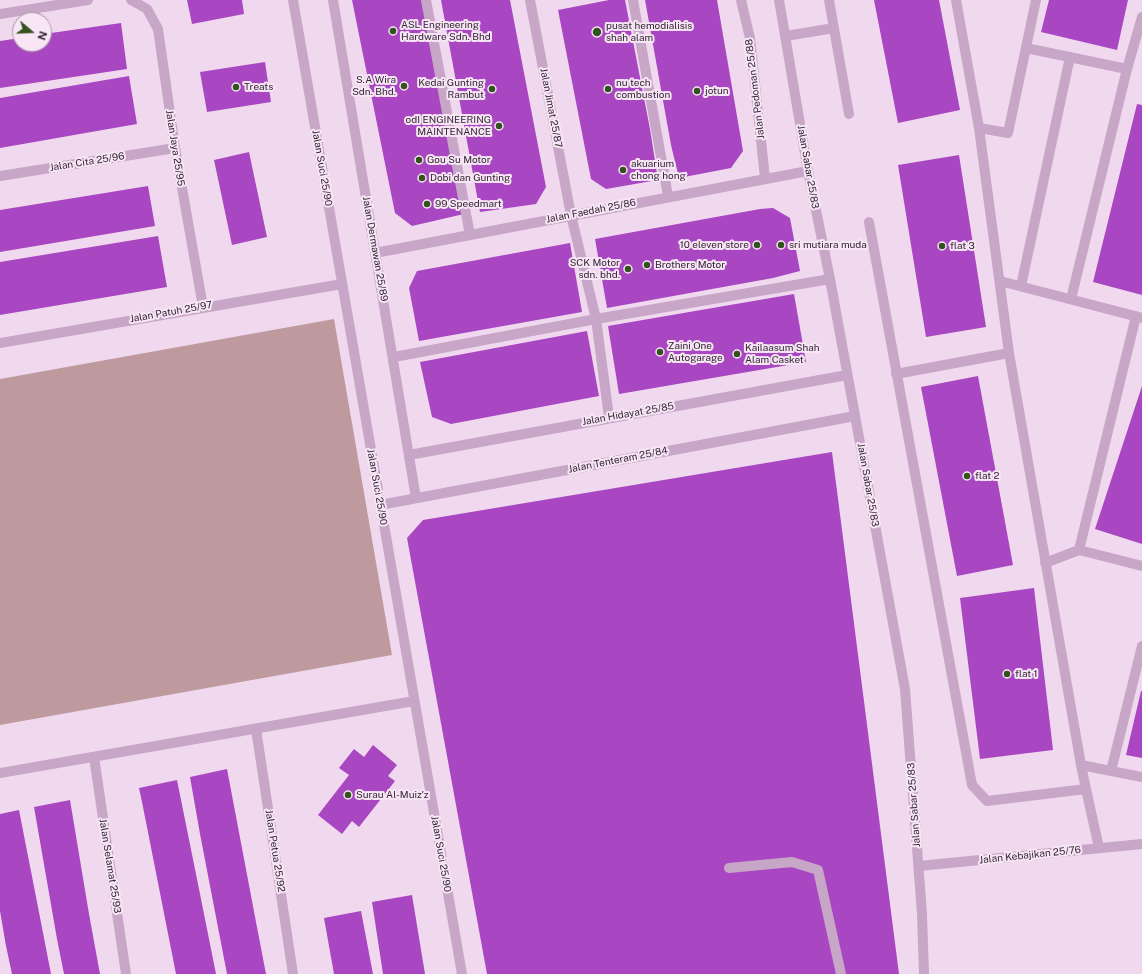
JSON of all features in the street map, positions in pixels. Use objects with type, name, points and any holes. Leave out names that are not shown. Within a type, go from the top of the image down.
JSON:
[{"type":"street","points":[[0,14],[88,0]]},
{"type":"street","name":"Jalan Jaya 25/95","points":[[131,0],[147,9],[158,29],[175,148],[203,307]]},
{"type":"street","name":"Jalan Suci 25/90","points":[[293,0],[462,974]]},
{"type":"street","name":"Jalan Dermawan 25/89","points":[[334,0],[375,253],[394,357],[416,498]]},
{"type":"street","points":[[426,0],[470,235]]},
{"type":"street","name":"Jalan Jimat 25/87","points":[[530,0],[571,215],[596,319],[609,417]]},
{"type":"street","points":[[633,0],[668,196]]},
{"type":"street","name":"Jalan Pedoman 25/88","points":[[741,0],[750,38],[766,178]]},
{"type":"street","name":"Jalan Sabar 25/83","points":[[779,0],[808,171],[848,375],[905,689],[919,866],[924,974]]},
{"type":"street","points":[[829,0],[849,114]]},
{"type":"street","points":[[956,0],[979,128],[1009,353],[1081,765],[1100,848]]},
{"type":"street","points":[[979,128],[1008,133],[1036,0]]},
{"type":"street","points":[[1071,299],[1127,69],[1142,17]]},
{"type":"street","points":[[786,36],[834,28]]},
{"type":"street","points":[[1026,48],[1127,69]]},
{"type":"street","points":[[1021,286],[1070,57]]},
{"type":"street","name":"Jalan Cita 25/96","points":[[0,176],[175,148]]},
{"type":"street","name":"Jalan Faedah 25/86","points":[[375,253],[668,196],[808,171]]},
{"type":"street","points":[[868,222],[972,785],[987,800],[1086,789]]},
{"type":"street","points":[[394,357],[596,319],[830,279]]},
{"type":"street","points":[[1000,281],[1139,317],[1080,550]]},
{"type":"street","name":"Jalan Patuh 25/97","points":[[0,343],[342,284]]},
{"type":"street","points":[[896,374],[1009,353]]},
{"type":"street","name":"Jalan Hidayat 25/85","points":[[409,455],[609,417],[848,375]]},
{"type":"street","name":"Jalan Tenteram 25/84","points":[[380,505],[855,416]]},
{"type":"street","points":[[1046,563],[1080,550],[1142,566]]},
{"type":"street","points":[[1111,771],[1142,646]]},
{"type":"street","points":[[0,774],[414,701]]},
{"type":"street","name":"Jalan Petua 25/92","points":[[256,729],[294,974]]},
{"type":"street","name":"Jalan Selamat 25/93","points":[[94,757],[126,974]]},
{"type":"street","points":[[1081,765],[1142,777]]},
{"type":"street","name":"Jalan Kebajikan 25/76","points":[[919,866],[1142,844]]},
{"type":"street","points":[[729,868],[792,862],[818,870],[841,974]]},
{"type":"shaded area","points":[[334,319],[392,655],[0,725],[0,379]]},
{"type":"building","points":[[187,0],[242,0],[244,14],[192,24]]},
{"type":"building","points":[[352,0],[423,0],[464,214],[412,226],[395,213]]},
{"type":"building","points":[[441,0],[510,0],[546,187],[536,204],[480,212]]},
{"type":"building","points":[[609,0],[625,0],[650,129],[658,180],[606,189],[591,179],[558,10]]},
{"type":"building","points":[[645,0],[717,0],[743,151],[731,168],[679,178],[671,145]]},
{"type":"building","points":[[874,0],[939,0],[960,110],[898,123]]},
{"type":"building","points":[[1049,0],[1128,0],[1117,50],[1041,32]]},
{"type":"building","points":[[121,23],[127,69],[0,88],[0,41],[12,39],[12,52],[52,52],[52,33]]},
{"type":"building","name":"Treats","points":[[265,62],[271,102],[207,112],[200,72]]},
{"type":"building","points":[[129,76],[137,124],[0,148],[0,98]]},
{"type":"building","points":[[1137,104],[1142,105],[1142,295],[1093,282]]},
{"type":"building","points":[[249,152],[267,237],[232,245],[214,160]]},
{"type":"building","name":"flat 3","points":[[959,155],[986,327],[926,337],[898,165]]},
{"type":"building","points":[[148,186],[155,226],[0,252],[0,210]]},
{"type":"building","points":[[773,208],[790,218],[800,271],[773,278],[607,308],[595,239],[760,209]]},
{"type":"building","points":[[158,236],[167,287],[0,315],[0,262]]},
{"type":"building","points":[[570,243],[582,312],[419,341],[409,288],[417,271]]},
{"type":"building","points":[[794,294],[806,362],[619,394],[608,326]]},
{"type":"building","points":[[587,331],[599,396],[451,424],[432,417],[420,362]]},
{"type":"building","name":"flat 2","points":[[978,376],[1013,565],[957,576],[921,387]]},
{"type":"building","points":[[1142,386],[1142,544],[1095,529]]},
{"type":"building","points":[[832,452],[899,974],[487,974],[407,538],[423,520]]},
{"type":"building","name":"flat 1","points":[[1034,588],[1053,750],[980,759],[960,598]]},
{"type":"building","points":[[1142,691],[1142,758],[1126,755]]},
{"type":"building","points":[[373,745],[397,765],[388,776],[395,781],[359,827],[352,821],[342,834],[318,815],[349,775],[339,768],[354,749],[364,757]]},
{"type":"building","points":[[227,769],[266,974],[227,974],[200,834],[190,777]]},
{"type":"building","points":[[177,780],[216,974],[176,974],[139,788]]},
{"type":"building","points":[[70,800],[100,974],[64,974],[34,807]]},
{"type":"building","points":[[19,810],[51,974],[12,974],[6,946],[0,911],[0,814]]},
{"type":"building","points":[[412,895],[425,974],[383,974],[372,902]]},
{"type":"building","points":[[361,911],[373,974],[334,974],[324,918]]},
{"type":"place","name":"ASL Engineering Hardware Sdn. Bhd","points":[[393,31]]},
{"type":"place","name":"pusat hemodialisis shah alam","points":[[597,32]]},
{"type":"place","name":"S.A Wira Sdn. Bhd.","points":[[404,86]]},
{"type":"place","name":"Treats","points":[[236,87]]},
{"type":"place","name":"Kedai Gunting Rambut","points":[[492,89]]},
{"type":"place","name":"nu tech combustion","points":[[608,89]]},
{"type":"place","name":"jotun","points":[[697,91]]},
{"type":"place","name":"odI ENGINEERING MAINTENANCE","points":[[499,126]]},
{"type":"place","name":"Gou Su Motor","points":[[419,160]]},
{"type":"place","name":"akuarium chong hong","points":[[623,170]]},
{"type":"place","name":"Dobi dan Gunting","points":[[422,178]]},
{"type":"place","name":"99 Speedmart","points":[[427,204]]},
{"type":"place","name":"10 eleven store","points":[[757,245]]},
{"type":"place","name":"sri mutiara muda","points":[[781,245]]},
{"type":"place","name":"flat 3","points":[[942,246]]},
{"type":"place","name":"Brothers Motor","points":[[647,265]]},
{"type":"place","name":"SCK Motor sdn. bhd.","points":[[628,269]]},
{"type":"place","name":"Zaini One Autogarage","points":[[660,352]]},
{"type":"place","name":"Kailaasum Shah Alam Casket","points":[[737,354]]},
{"type":"place","name":"flat 2","points":[[967,476]]},
{"type":"place","name":"flat 1","points":[[1007,674]]},
{"type":"place","name":"Surau Al-Muiz'z","points":[[348,795]]}]
